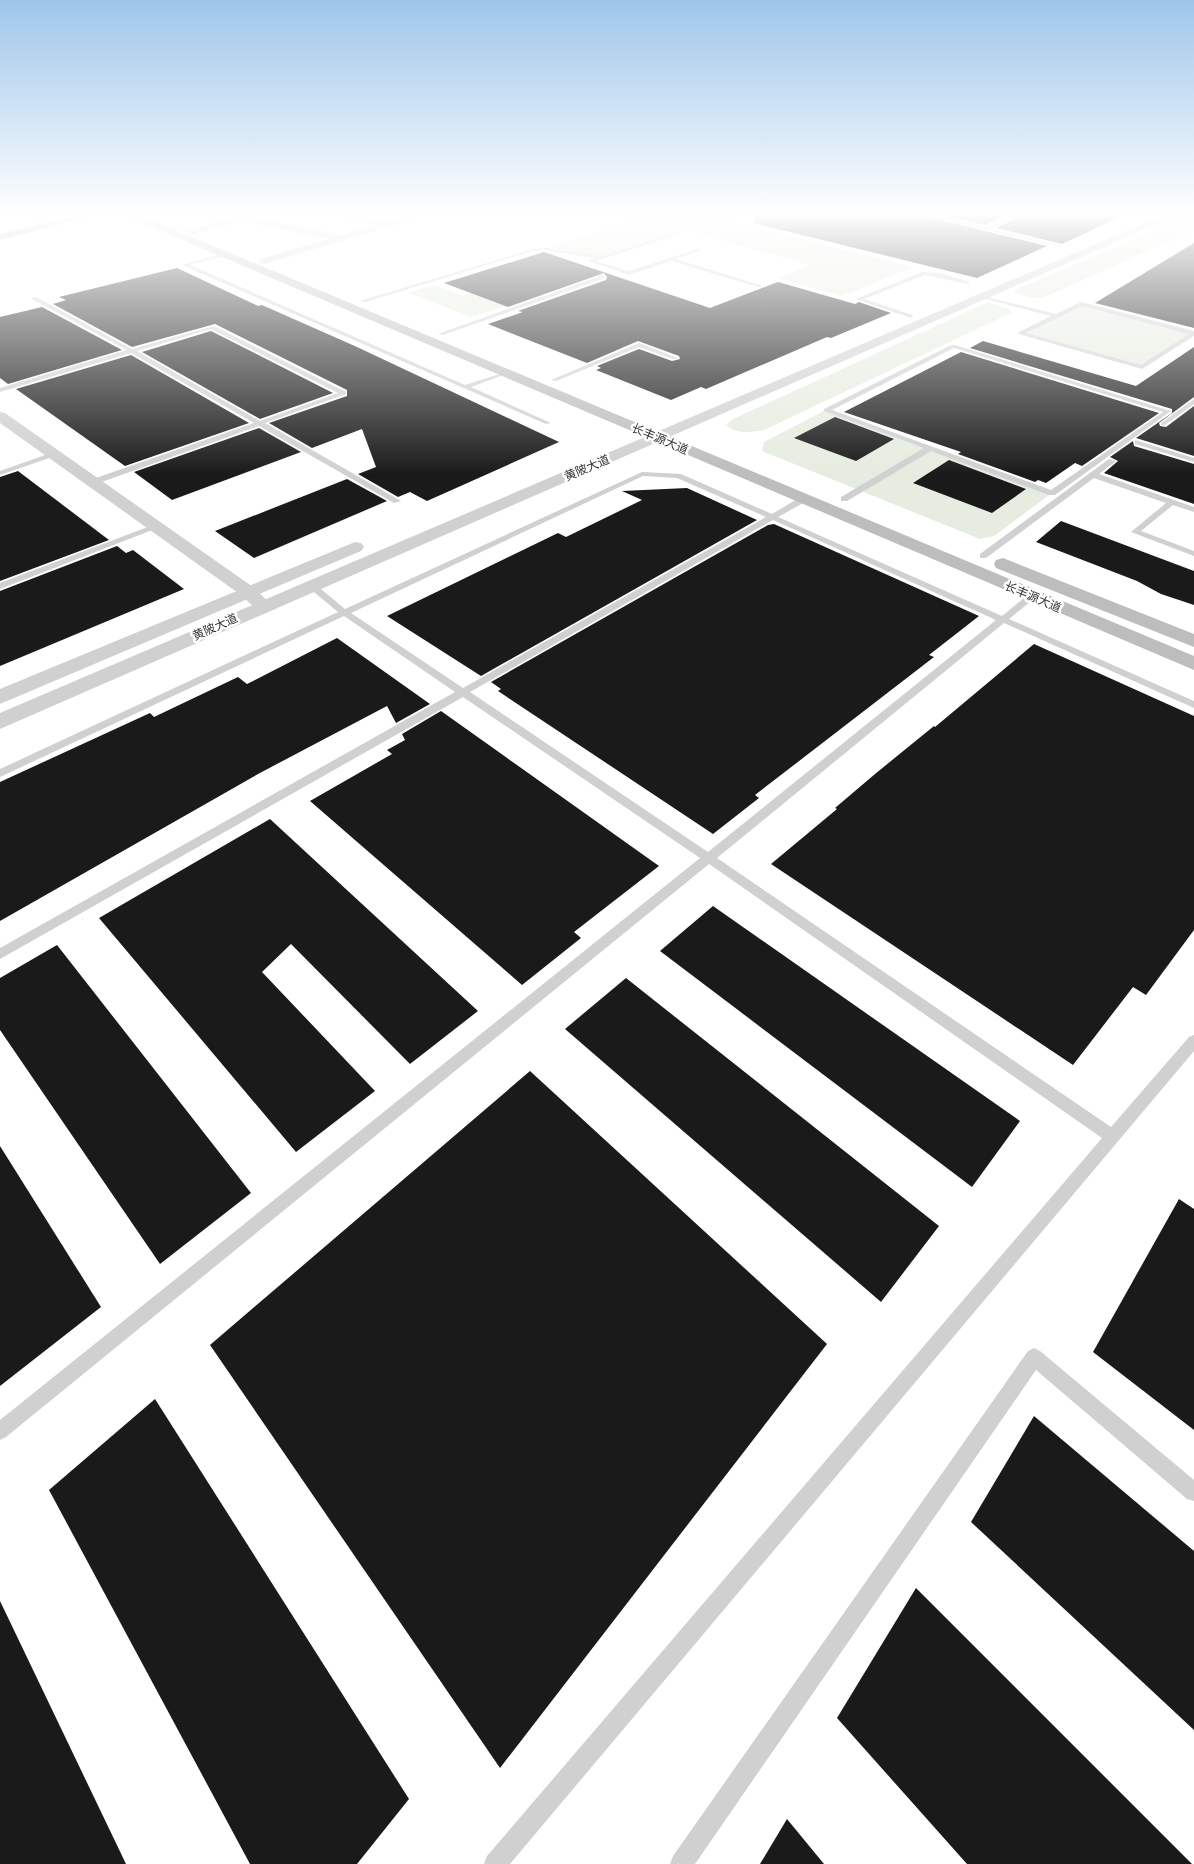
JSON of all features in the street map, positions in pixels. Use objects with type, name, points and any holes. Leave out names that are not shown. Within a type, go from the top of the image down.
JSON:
[{"type":"main road","name":"长丰源大道","points":[[334,301],[638,430]]},
{"type":"main road","name":"长丰源大道","points":[[363,302],[554,380],[802,500],[1194,664]]},
{"type":"main road","name":"长丰源大道","points":[[675,430],[764,466]]},
{"type":"main road","points":[[826,491],[862,506]]},
{"type":"main road","name":"长丰源大道","points":[[966,548],[1194,642]]},
{"type":"street","name":"黄陂大道","points":[[0,722],[312,586],[947,301]]},
{"type":"street","name":"黄陂大道","points":[[547,467],[638,430],[675,430],[975,301]]},
{"type":"street","points":[[0,416],[247,591],[264,606]]},
{"type":"street","name":"黄陂大道","points":[[0,698],[365,542]]},
{"type":"lane","points":[[40,301],[398,501]]},
{"type":"lane","points":[[268,301],[548,423]]},
{"type":"lane","points":[[441,334],[535,301]]},
{"type":"lane","points":[[865,301],[911,316]]},
{"type":"lane","points":[[999,301],[1056,316]]},
{"type":"lane","points":[[1081,304],[1194,333],[1142,367],[1021,333],[1081,304]]},
{"type":"lane","points":[[0,390],[212,328],[344,393],[93,482]]},
{"type":"lane","points":[[554,380],[639,346],[675,358]]},
{"type":"lane","points":[[953,346],[1168,411],[1052,493],[930,448],[826,410],[953,346]]},
{"type":"lane","points":[[465,387],[504,373]]},
{"type":"lane","points":[[1123,453],[1190,408],[1194,401]]},
{"type":"lane","points":[[1138,442],[1194,460]]},
{"type":"lane","points":[[844,499],[930,448]]},
{"type":"lane","points":[[0,473],[54,455]]},
{"type":"lane","points":[[983,556],[1116,458]]},
{"type":"lane","points":[[0,772],[642,474],[678,476],[1194,705]]},
{"type":"lane","points":[[1093,475],[1194,510]]},
{"type":"lane","points":[[0,954],[802,500]]},
{"type":"lane","points":[[1172,502],[1134,532],[1194,554]]},
{"type":"lane","points":[[0,586],[156,526]]},
{"type":"lane","points":[[312,586],[344,612],[708,858],[1113,1137]]},
{"type":"lane","points":[[0,1432],[1032,596]]},
{"type":"lane","points":[[495,1864],[1194,1041]]},
{"type":"lane","points":[[681,1864],[1034,1357],[1194,1492]]},
{"type":"shaded area","points":[[429,301],[520,301],[472,317]]},
{"type":"shaded area","points":[[990,303],[1011,310],[1011,313],[764,430],[739,432],[726,425],[733,419],[984,304]]},
{"type":"shaded area","points":[[1081,304],[1194,333],[1142,367],[1021,333]]},
{"type":"shaded area","points":[[826,410],[1052,493],[994,536],[980,539],[762,451],[764,442]]},
{"type":"building","points":[[63,301],[247,301],[258,306],[262,305],[357,347],[559,442],[427,501],[410,492],[398,497],[358,474],[376,467],[362,429],[312,448],[269,423],[347,396],[347,390],[215,324],[132,347],[53,304]]},
{"type":"building","points":[[492,301],[525,301],[508,307]]},
{"type":"building","points":[[546,301],[689,301],[710,308],[728,301],[844,301],[855,304],[859,302],[891,313],[831,338],[827,337],[706,389],[701,387],[671,400],[596,370],[601,368],[597,366],[639,349],[672,361],[680,359],[679,356],[638,341],[587,363],[488,324],[523,312],[518,311]]},
{"type":"building","points":[[1098,301],[1194,301],[1194,328],[1095,303]]},
{"type":"building","points":[[42,307],[122,350],[8,384],[0,378],[0,317]]},
{"type":"building","points":[[211,331],[333,393],[260,419],[142,352]]},
{"type":"building","points":[[983,341],[1136,386],[1194,347],[1194,397],[1159,423],[1160,426],[1166,427],[1194,406],[1194,456],[1136,438],[1172,413],[1172,409],[970,348]]},
{"type":"building","points":[[961,352],[1159,413],[1082,466],[1075,463],[1046,483],[1038,480],[1035,482],[958,454],[961,452],[844,412]]},
{"type":"building","points":[[131,355],[249,423],[125,466],[16,389]]},
{"type":"building","points":[[835,417],[894,439],[856,461],[794,438]]},
{"type":"building","points":[[259,428],[301,452],[172,500],[134,472]]},
{"type":"building","points":[[1133,441],[1134,446],[1194,464],[1194,504],[1104,473],[1118,461],[1110,457]]},
{"type":"building","points":[[949,460],[1026,489],[992,513],[913,483]]},
{"type":"building","points":[[18,471],[109,540],[0,581],[0,477]]},
{"type":"building","points":[[347,479],[387,501],[254,558],[215,531]]},
{"type":"building","points":[[687,488],[757,520],[481,676],[387,616],[558,533],[566,537],[642,500],[622,491]]},
{"type":"building","points":[[1061,521],[1194,571],[1194,605],[1161,594],[1137,581],[1036,542]]},
{"type":"building","points":[[774,524],[979,616],[929,655],[934,657],[755,795],[759,798],[713,834],[498,691],[501,689],[491,682],[768,525]]},
{"type":"building","points":[[117,546],[126,553],[133,550],[184,589],[0,666],[0,591]]},
{"type":"building","points":[[337,638],[430,704],[396,723],[387,706],[258,774],[0,921],[0,782],[150,713],[154,717],[238,677],[247,684]]},
{"type":"building","points":[[1034,644],[1194,716],[1194,930],[1146,995],[1133,987],[1073,1065],[771,864],[837,809],[835,808],[875,774],[935,727]]},
{"type":"building","points":[[441,711],[659,866],[574,932],[581,938],[522,985],[310,801],[392,754],[387,750],[405,740],[402,734]]},
{"type":"building","points":[[270,819],[478,1011],[410,1064],[291,944],[262,972],[375,1091],[296,1152],[99,918]]},
{"type":"building","points":[[713,906],[1020,1121],[972,1187],[660,951]]},
{"type":"building","points":[[57,945],[251,1193],[160,1264],[0,1030],[0,978]]},
{"type":"building","points":[[626,978],[939,1226],[881,1302],[565,1029]]},
{"type":"building","points":[[530,1071],[827,1344],[500,1768],[210,1345]]},
{"type":"building","points":[[0,1146],[101,1307],[0,1386]]},
{"type":"building","points":[[1179,1199],[1194,1209],[1194,1430],[1093,1352]]},
{"type":"building","points":[[155,1399],[409,1799],[357,1864],[250,1864],[49,1490]]},
{"type":"building","points":[[1034,1416],[1194,1551],[1194,1730],[971,1522]]},
{"type":"building","points":[[916,1588],[1192,1864],[967,1864],[837,1718]]},
{"type":"building","points":[[0,1601],[126,1864],[0,1864]]},
{"type":"building","points":[[787,1819],[824,1864],[760,1864]]}]
